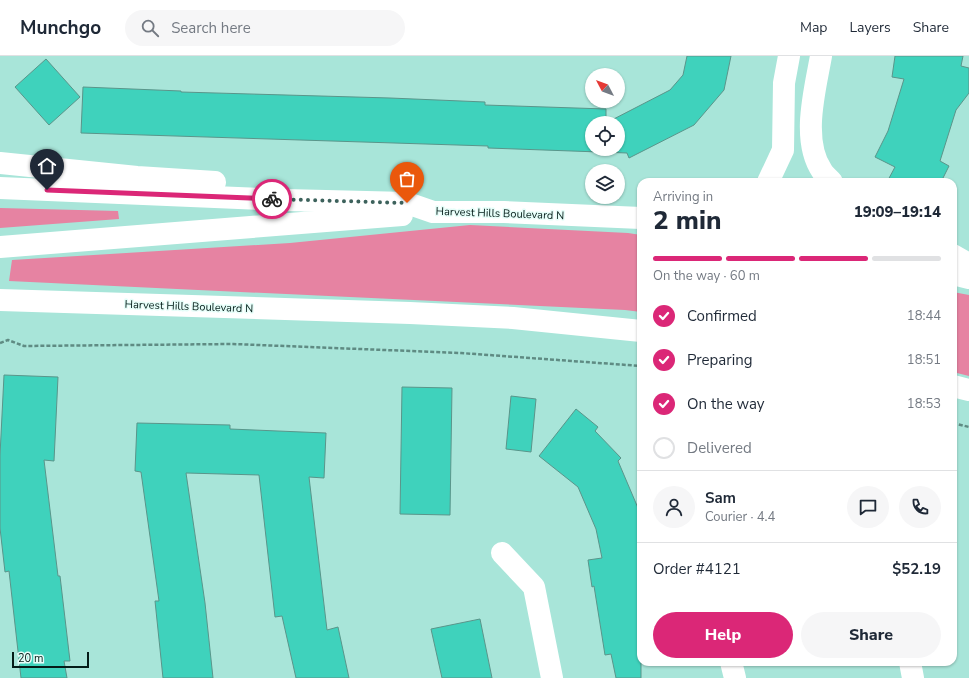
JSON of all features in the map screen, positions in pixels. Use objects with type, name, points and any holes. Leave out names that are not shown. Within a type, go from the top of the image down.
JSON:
[{"type":"main road","points":[[770,178],[783,150],[784,83],[789,56]]},
{"type":"main road","points":[[821,56],[811,116],[812,148],[821,171],[828,178]]},
{"type":"main road","points":[[0,163],[137,177],[254,184],[285,200]]},
{"type":"main road","name":"Harvest Hills Boulevard N","points":[[0,188],[285,200],[407,203],[433,212],[504,212],[637,218]]},
{"type":"main road","points":[[0,247],[433,212]]},
{"type":"main road","points":[[957,257],[969,264]]},
{"type":"main road","points":[[957,275],[969,278]]},
{"type":"main road","name":"Harvest Hills Boulevard N","points":[[4,303],[410,313],[505,317],[637,330]]},
{"type":"main road","points":[[957,387],[969,390]]},
{"type":"main road","points":[[502,552],[534,588],[552,678]]},
{"type":"main road","points":[[732,666],[735,678]]},
{"type":"main road","points":[[911,666],[913,678]]},
{"type":"path","points":[[0,343],[8,340],[24,346],[233,344],[461,353],[637,366]]},
{"type":"path","points":[[957,424],[969,428]]},
{"type":"shaded area","points":[[0,208],[118,211],[119,219],[0,228]]},
{"type":"shaded area","points":[[470,225],[637,234],[637,312],[9,281],[12,260],[290,243]]},
{"type":"shaded area","points":[[957,293],[969,295],[969,376],[957,373]]},
{"type":"building","points":[[687,56],[731,56],[724,90],[694,125],[629,158],[627,153],[625,153],[625,116],[620,116],[670,90],[683,75]]},
{"type":"building","points":[[895,56],[963,56],[961,66],[969,68],[969,93],[956,110],[940,161],[949,166],[943,178],[889,178],[895,167],[875,157],[888,131],[904,79],[892,77]]},
{"type":"building","points":[[46,59],[80,97],[49,125],[15,87]]},
{"type":"building","points":[[83,87],[181,92],[390,98],[485,102],[485,105],[606,109],[606,116],[585,116],[585,151],[488,148],[488,146],[81,133]]},
{"type":"building","points":[[4,375],[58,377],[54,461],[44,460],[70,661],[64,661],[67,678],[21,678],[9,571],[5,572],[0,528],[0,455]]},
{"type":"building","points":[[402,387],[452,388],[450,515],[400,514]]},
{"type":"building","points":[[511,396],[536,399],[531,452],[506,449]]},
{"type":"building","points":[[576,409],[598,427],[595,431],[621,458],[618,461],[637,506],[637,666],[641,666],[641,678],[616,678],[611,654],[605,655],[594,586],[592,587],[588,560],[602,558],[596,529],[578,487],[539,456]]},
{"type":"building","points":[[137,423],[230,425],[230,429],[326,433],[324,478],[309,477],[327,630],[338,627],[349,678],[296,678],[282,616],[275,617],[259,475],[186,473],[205,603],[213,678],[163,678],[155,601],[159,601],[141,472],[135,471]]},
{"type":"building","points":[[480,619],[492,678],[442,678],[431,629]]},
{"type":"way so far","points":[[272,199],[407,203]]},
{"type":"route","points":[[47,190],[272,199]]}]
